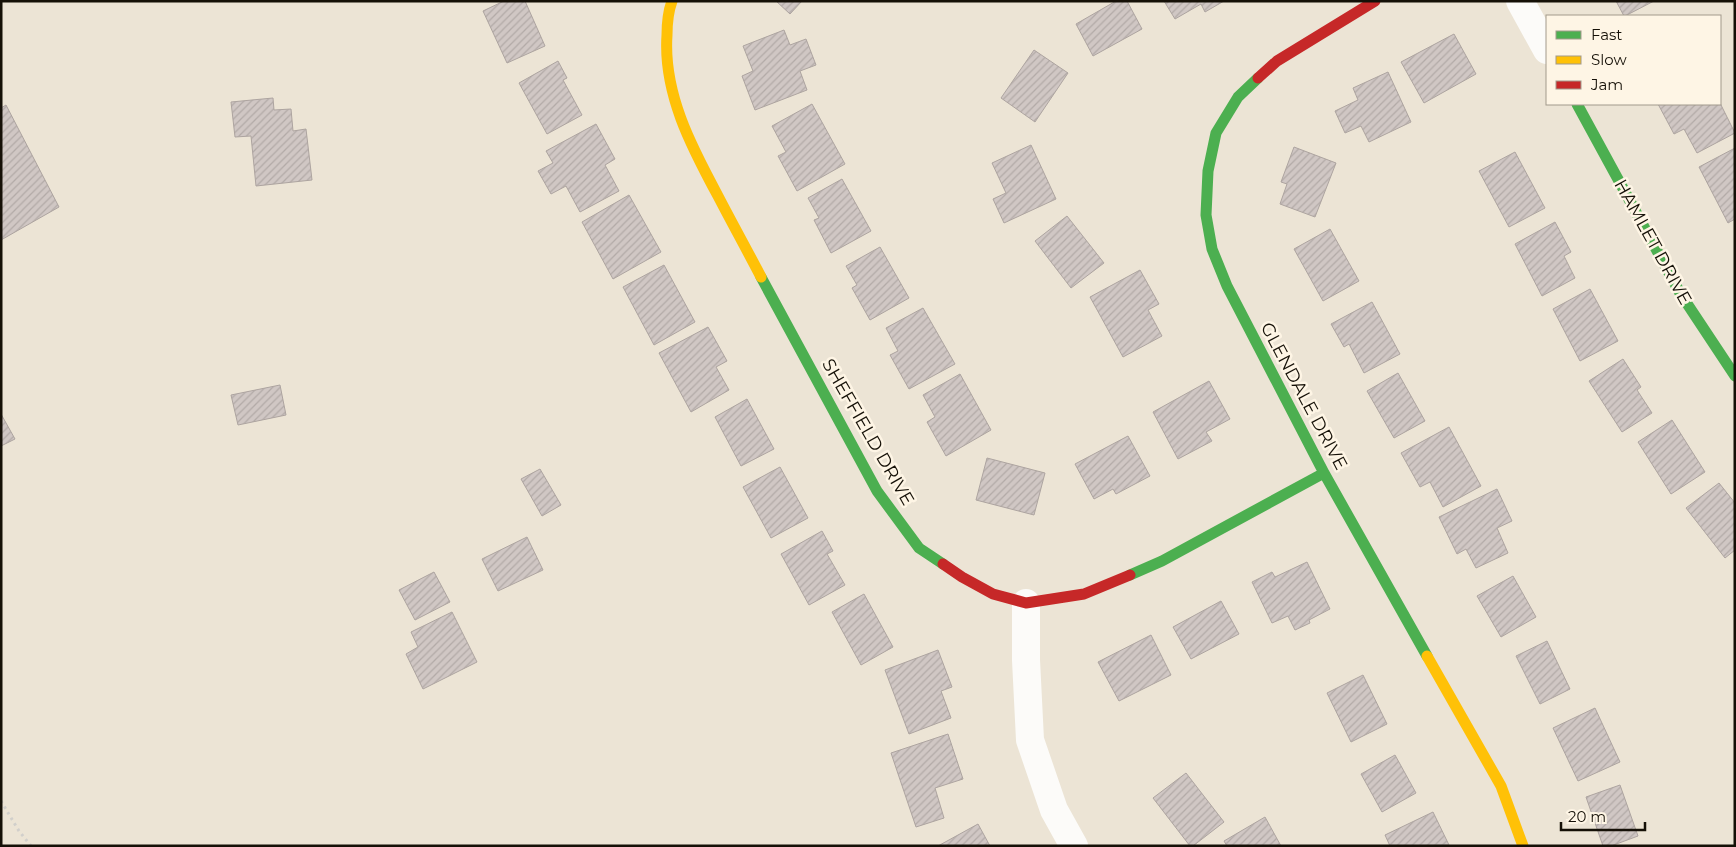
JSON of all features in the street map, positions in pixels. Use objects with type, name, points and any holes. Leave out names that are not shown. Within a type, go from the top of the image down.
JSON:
[{"type":"street","name":"SHEFFIELD DRIVE","points":[[672,1],[669,8],[665,41],[667,74],[674,102],[695,154],[877,490],[919,548],[962,577],[993,594],[1026,603],[1084,594],[1162,561],[1324,473]]},
{"type":"street","name":"GLENDALE DRIVE","points":[[1375,1],[1326,29],[1277,62],[1238,97],[1216,134],[1208,171],[1206,215],[1212,249],[1227,286],[1324,473],[1501,786],[1523,846]]},
{"type":"street","points":[[1520,1],[1546,48]]},
{"type":"street","name":"HAMLET DRIVE","points":[[1577,105],[1680,293],[1735,376]]},
{"type":"street","points":[[1026,603],[1026,660],[1030,740],[1054,810],[1074,846]]},
{"type":"path","points":[[1,801],[19,831],[31,846]]},
{"type":"building","points":[[504,1],[525,1],[545,46],[507,63],[483,11]]},
{"type":"building","points":[[776,1],[802,1],[790,14]]},
{"type":"building","points":[[1116,1],[1127,1],[1142,29],[1093,56],[1076,24]]},
{"type":"building","points":[[1164,1],[1224,1],[1205,12],[1201,4],[1175,19]]},
{"type":"building","points":[[1616,1],[1654,1],[1627,15],[1623,15]]},
{"type":"building","points":[[784,30],[790,45],[806,39],[816,65],[800,71],[807,90],[755,110],[742,76],[753,71],[743,46]]},
{"type":"building","points":[[1454,34],[1476,74],[1424,103],[1401,62]]},
{"type":"building","points":[[1034,50],[1068,73],[1035,122],[1001,98]]},
{"type":"building","points":[[558,61],[567,78],[563,80],[582,115],[547,134],[519,83]]},
{"type":"building","points":[[1388,72],[1411,122],[1369,142],[1361,126],[1345,133],[1335,111],[1358,100],[1353,88]]},
{"type":"building","points":[[273,98],[274,110],[291,109],[293,131],[306,129],[312,180],[256,186],[251,136],[235,137],[231,102]]},
{"type":"building","points":[[812,104],[845,164],[797,191],[778,156],[786,152],[772,126]]},
{"type":"building","points":[[6,105],[59,207],[1,240],[1,108]]},
{"type":"building","points":[[1659,105],[1721,105],[1735,133],[1697,153],[1684,129],[1674,134]]},
{"type":"building","points":[[596,124],[615,159],[605,165],[619,191],[580,212],[566,186],[551,194],[538,171],[553,163],[546,151]]},
{"type":"building","points":[[1031,145],[1056,199],[1004,223],[993,199],[1006,193],[992,163]]},
{"type":"building","points":[[1294,147],[1336,163],[1315,217],[1280,204],[1287,184],[1281,182]]},
{"type":"building","points":[[1735,148],[1735,219],[1728,223],[1699,167]]},
{"type":"building","points":[[1515,152],[1545,208],[1509,227],[1479,171]]},
{"type":"building","points":[[842,179],[871,231],[831,253],[814,220],[819,218],[808,198]]},
{"type":"building","points":[[629,195],[661,252],[613,279],[582,222]]},
{"type":"building","points":[[1067,216],[1104,263],[1071,288],[1035,241]]},
{"type":"building","points":[[1555,222],[1571,252],[1564,256],[1575,278],[1542,296],[1515,244]]},
{"type":"building","points":[[1330,229],[1359,281],[1323,301],[1294,249]]},
{"type":"building","points":[[880,247],[909,298],[870,320],[852,288],[857,285],[846,266]]},
{"type":"building","points":[[664,265],[695,322],[654,345],[623,287]]},
{"type":"building","points":[[1140,270],[1159,304],[1148,310],[1162,336],[1123,357],[1090,297]]},
{"type":"building","points":[[1590,289],[1618,341],[1580,361],[1553,309]]},
{"type":"building","points":[[1372,302],[1400,354],[1364,373],[1349,344],[1344,347],[1331,324]]},
{"type":"building","points":[[923,308],[955,364],[909,389],[890,355],[898,351],[886,328]]},
{"type":"building","points":[[708,327],[727,361],[716,367],[729,390],[691,412],[659,353]]},
{"type":"building","points":[[1623,359],[1641,387],[1637,390],[1652,413],[1622,432],[1589,381]]},
{"type":"building","points":[[1398,373],[1425,421],[1394,438],[1367,391]]},
{"type":"building","points":[[960,374],[991,430],[946,456],[927,422],[935,417],[923,395]]},
{"type":"building","points":[[1209,381],[1230,419],[1206,432],[1212,441],[1178,459],[1153,412]]},
{"type":"building","points":[[280,385],[286,415],[238,425],[231,395]]},
{"type":"building","points":[[747,399],[774,449],[741,466],[715,417]]},
{"type":"building","points":[[1,414],[15,439],[1,446]]},
{"type":"building","points":[[1672,420],[1705,472],[1671,494],[1638,442]]},
{"type":"building","points":[[1449,427],[1481,486],[1443,507],[1430,482],[1420,487],[1401,453]]},
{"type":"building","points":[[1128,436],[1150,476],[1116,494],[1113,489],[1094,499],[1075,464]]},
{"type":"building","points":[[987,458],[1045,473],[1034,515],[976,500]]},
{"type":"building","points":[[780,467],[808,518],[771,538],[743,487]]},
{"type":"building","points":[[540,469],[561,505],[542,516],[521,479]]},
{"type":"building","points":[[1719,483],[1735,503],[1735,550],[1725,558],[1686,508]]},
{"type":"building","points":[[1497,489],[1512,521],[1497,528],[1508,553],[1476,568],[1466,549],[1457,554],[1439,517]]},
{"type":"building","points":[[822,531],[833,551],[827,554],[845,585],[809,605],[781,554]]},
{"type":"building","points":[[527,537],[543,570],[498,591],[482,559]]},
{"type":"building","points":[[1307,562],[1330,609],[1309,620],[1310,623],[1295,630],[1288,616],[1272,623],[1252,582],[1272,572],[1275,577]]},
{"type":"building","points":[[434,572],[450,602],[415,620],[399,590]]},
{"type":"building","points":[[1513,576],[1536,617],[1501,637],[1477,596]]},
{"type":"building","points":[[864,594],[893,647],[861,665],[832,612]]},
{"type":"building","points":[[1221,601],[1239,634],[1191,659],[1173,627]]},
{"type":"building","points":[[452,612],[477,662],[423,689],[406,654],[418,647],[411,632]]},
{"type":"building","points":[[1151,635],[1171,675],[1119,701],[1098,662]]},
{"type":"building","points":[[1547,641],[1570,689],[1540,704],[1516,656]]},
{"type":"building","points":[[938,650],[952,687],[941,691],[951,718],[909,734],[885,670]]},
{"type":"building","points":[[1363,675],[1387,724],[1351,742],[1327,693]]},
{"type":"building","points":[[1595,708],[1620,762],[1578,781],[1553,728]]},
{"type":"building","points":[[948,734],[963,779],[935,788],[944,818],[916,827],[891,753]]},
{"type":"building","points":[[1395,755],[1416,793],[1382,812],[1361,774]]},
{"type":"building","points":[[1186,773],[1224,822],[1193,846],[1190,846],[1153,798]]},
{"type":"building","points":[[1620,785],[1638,836],[1611,846],[1603,846],[1586,797]]},
{"type":"building","points":[[1433,812],[1449,845],[1390,846],[1385,835]]},
{"type":"building","points":[[1265,817],[1281,846],[1227,846],[1224,841]]},
{"type":"building","points":[[978,824],[990,846],[938,846]]},
{"type":"traffic: fast","points":[[1258,78],[1238,97],[1216,133],[1208,171],[1206,215],[1212,249],[1227,286],[1324,473],[1427,656]]},
{"type":"traffic: fast","points":[[1578,105],[1680,293],[1735,376]]},
{"type":"traffic: fast","points":[[761,277],[877,491],[919,548],[943,564]]},
{"type":"traffic: fast","points":[[1130,575],[1162,561],[1324,473]]},
{"type":"traffic: slow","points":[[672,1],[668,22],[667,57],[669,78],[674,98],[698,158],[761,277]]},
{"type":"traffic: slow","points":[[1427,656],[1501,786],[1523,846]]},
{"type":"traffic: jam","points":[[1258,78],[1277,61],[1375,1]]},
{"type":"traffic: jam","points":[[943,564],[993,594],[1026,603],[1084,594],[1130,575]]}]
